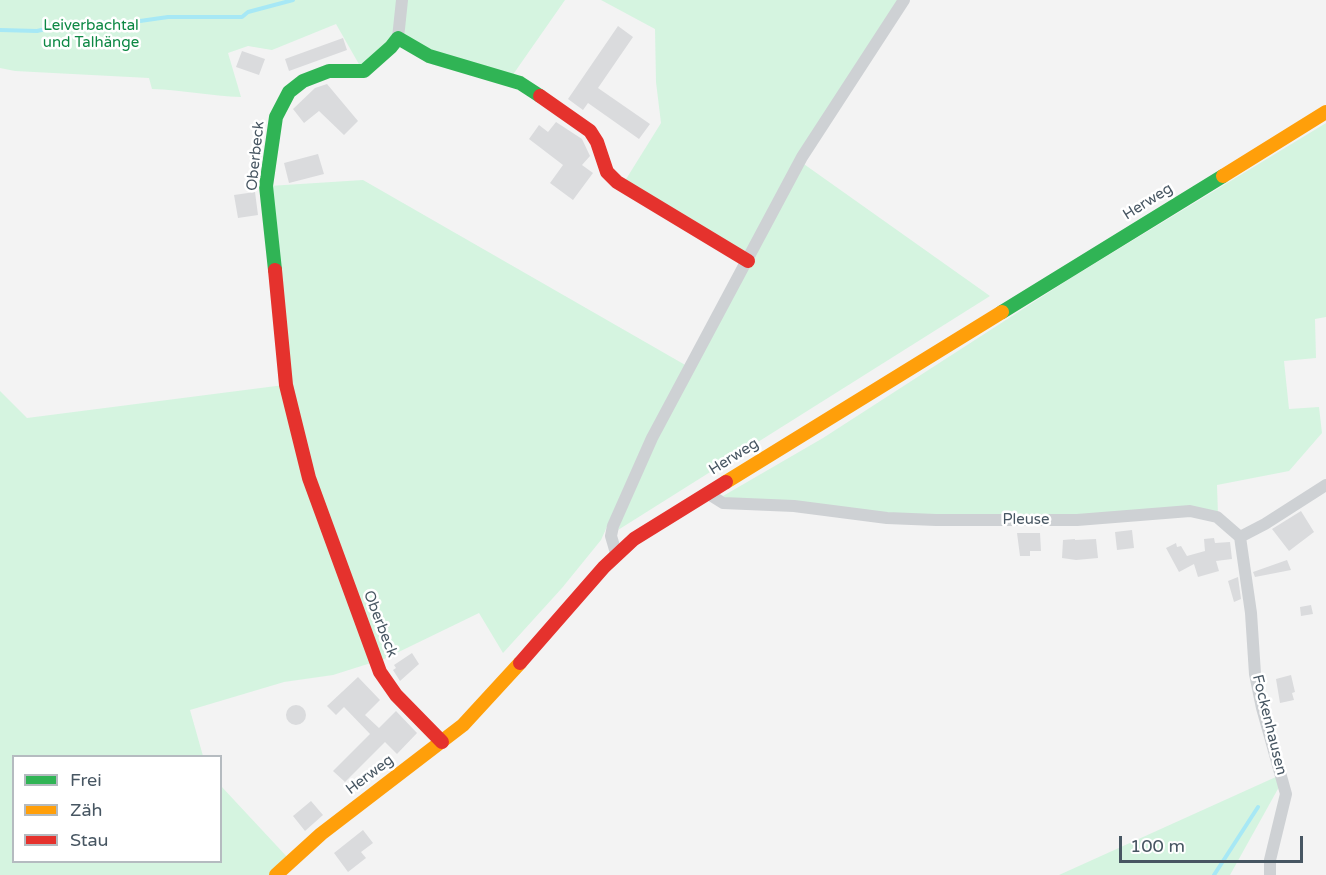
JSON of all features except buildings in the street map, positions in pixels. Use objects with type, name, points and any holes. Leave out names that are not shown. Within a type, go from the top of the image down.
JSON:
[{"type":"main road","points":[[398,38],[429,56],[520,83],[590,131],[597,142],[607,172],[617,182],[748,261]]},
{"type":"main road","name":"Oberbeck","points":[[398,38],[364,71],[329,71],[303,81],[289,92],[276,117],[266,186],[286,385],[309,478],[380,672],[396,695],[442,741]]},
{"type":"main road","name":"Herweg","points":[[276,875],[321,834],[442,741],[486,702],[616,553],[634,539],[1326,112]]},
{"type":"street","points":[[398,38],[402,0]]},
{"type":"street","points":[[616,553],[611,531],[635,474],[670,404],[748,261],[801,157],[904,0]]},
{"type":"street","points":[[1240,537],[1265,524],[1326,485]]},
{"type":"street","name":"Pleuse","points":[[707,493],[723,503],[794,506],[887,518],[936,520],[1077,520],[1190,511],[1217,517],[1240,537]]},
{"type":"street","name":"Fockenhausen","points":[[1240,537],[1251,613],[1255,674],[1286,794],[1269,860],[1270,875]]},
{"type":"green space","name":"Leiverbachtal und Talhänge","points":[[0,0],[398,0],[394,40],[360,66],[336,24],[272,50],[248,46],[228,53],[241,97],[152,89],[149,78],[15,71],[0,68]]},
{"type":"green space","points":[[406,0],[565,0],[512,76],[404,42]]},
{"type":"green space","points":[[601,0],[901,0],[744,255],[623,184],[661,123],[656,82],[655,29]]},
{"type":"green space","points":[[1326,123],[1326,317],[1315,319],[1316,358],[1284,361],[1289,409],[1319,407],[1322,433],[1289,471],[1217,485],[1218,515],[935,518],[728,499],[723,496],[823,438],[1071,278]]},
{"type":"green space","points":[[801,162],[990,296],[618,530],[637,476]]},
{"type":"green space","points":[[363,180],[687,366],[632,471],[601,540],[562,588],[503,653],[479,613],[378,662],[298,435],[269,186]]},
{"type":"green space","points":[[284,385],[374,662],[333,675],[284,682],[190,710],[203,755],[12,755],[12,863],[222,863],[222,787],[289,859],[274,875],[0,875],[0,391],[27,418]]},
{"type":"green space","points":[[1278,776],[1279,787],[1230,875],[1059,875]]},
{"type":"waterway","points":[[0,30],[37,31],[77,22],[126,23],[168,17],[242,17],[248,12],[293,0]]},
{"type":"waterway","points":[[1214,875],[1258,807]]},
{"type":"traffic: fast","points":[[275,270],[266,186],[276,117],[289,92],[303,81],[329,71],[364,71],[398,38],[429,56],[520,83],[540,96]]},
{"type":"traffic: fast","points":[[1002,312],[1223,176]]},
{"type":"traffic: slow","points":[[1223,176],[1326,112]]},
{"type":"traffic: slow","points":[[726,482],[1002,312]]},
{"type":"traffic: slow","points":[[276,875],[321,834],[463,725],[520,663]]},
{"type":"traffic: jam","points":[[540,96],[590,131],[597,142],[607,172],[617,182],[748,261]]},
{"type":"traffic: jam","points":[[275,270],[286,385],[309,478],[380,672],[396,695],[442,742]]},
{"type":"traffic: jam","points":[[520,663],[604,567],[634,539],[726,482]]}]
